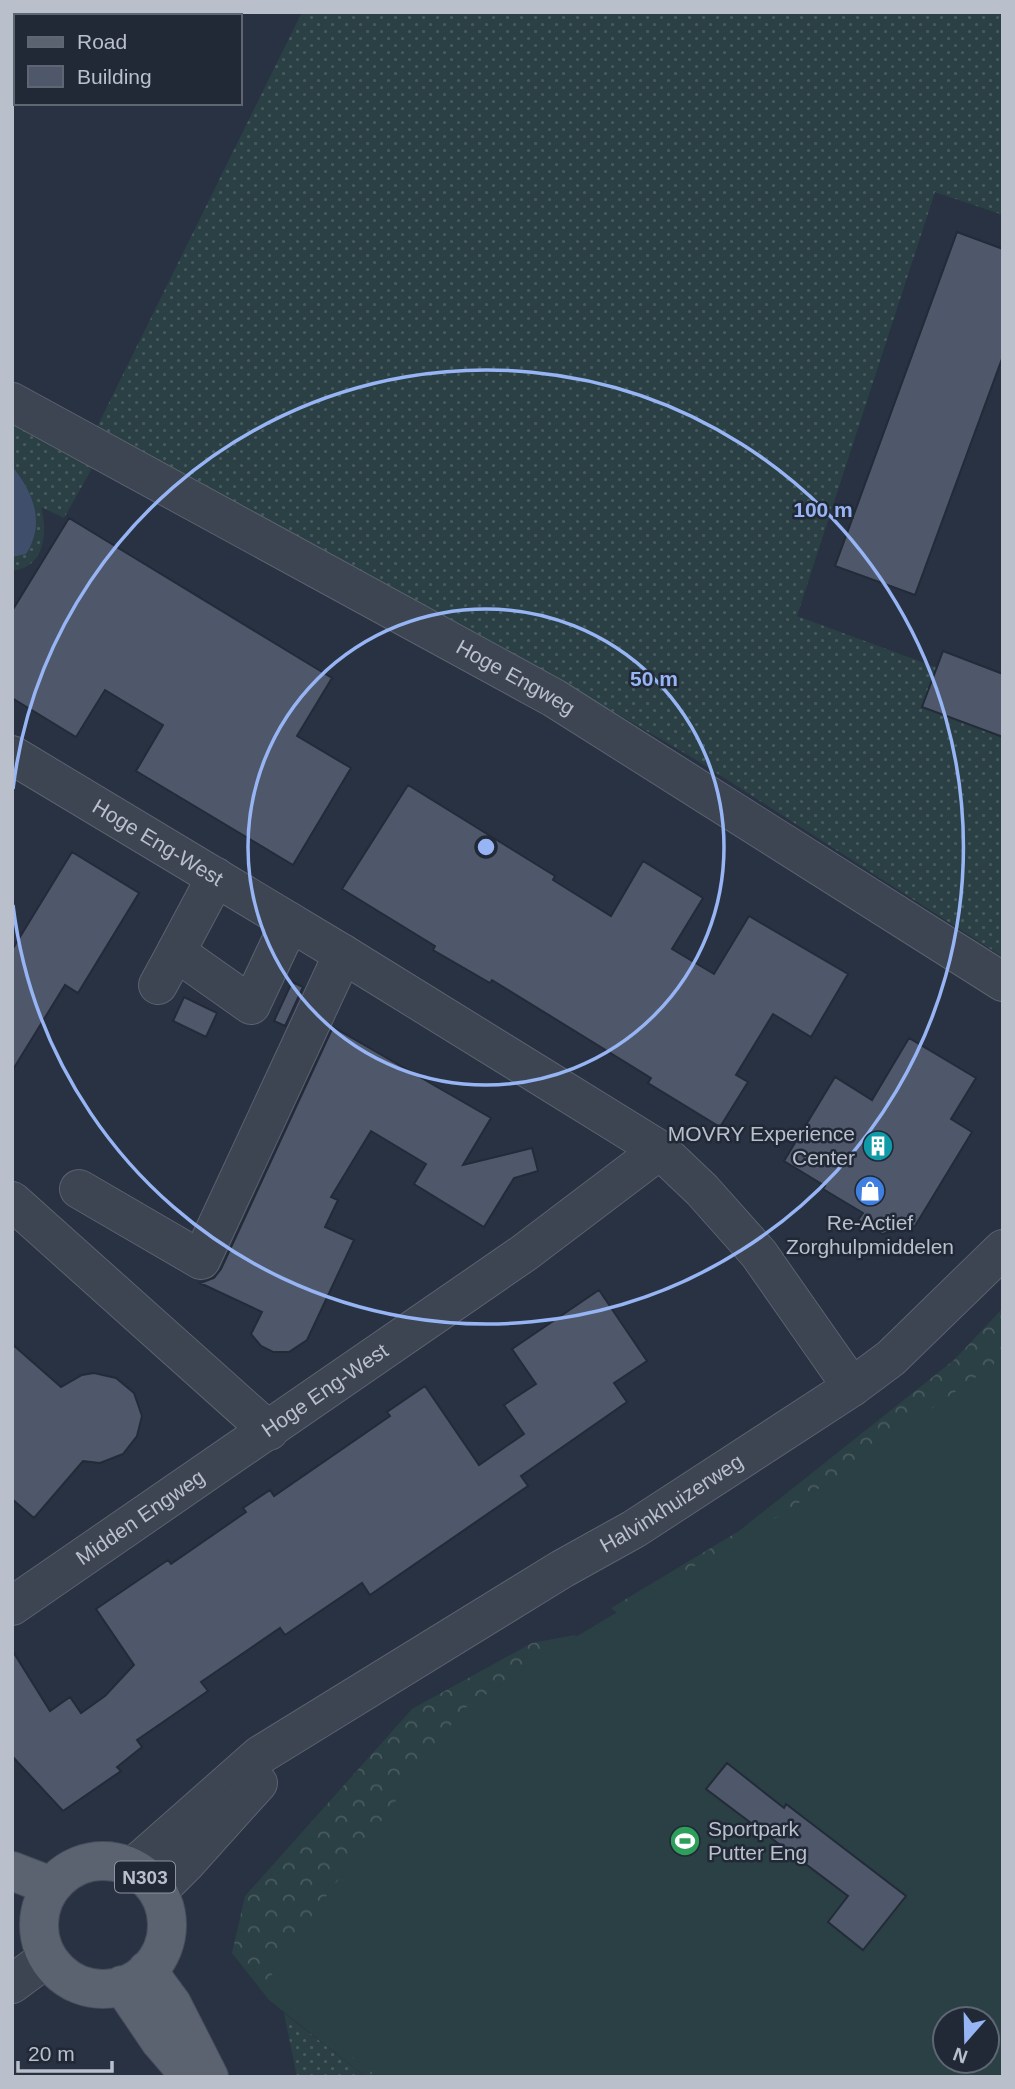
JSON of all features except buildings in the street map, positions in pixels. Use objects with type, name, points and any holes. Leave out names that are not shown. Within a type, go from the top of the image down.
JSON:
[{"type":"main road","name":"N303","points":[[51,1886],[69,1869],[100,1861],[145,1880],[167,1915],[165,1940],[162,1952],[134,1977]]},
{"type":"main road","points":[[12,1871],[51,1886],[41,1907],[25,1916],[40,1936],[47,1958],[64,1976],[87,1987],[112,1988],[134,1977]]},
{"type":"main road","points":[[134,1977],[160,2041],[191,2077]]},
{"type":"main road","points":[[134,1977],[172,2004],[209,2077]]},
{"type":"street","name":"Hoge Engweg","points":[[12,402],[554,698],[1003,982]]},
{"type":"street","name":"Hoge Eng-West","points":[[12,755],[343,954],[660,1150],[702,1190],[759,1254],[852,1387]]},
{"type":"street","points":[[158,985],[216,877]]},
{"type":"street","points":[[176,952],[251,1005],[290,922]]},
{"type":"street","points":[[79,1189],[201,1260],[343,954]]},
{"type":"street","name":"Hoge Eng-West","points":[[12,1201],[269,1431],[524,1253],[660,1150]]},
{"type":"street","name":"Halvinkhuizerweg","points":[[145,1880],[195,1854],[315,1722],[562,1569],[634,1529],[852,1387],[891,1358],[1003,1249]]},
{"type":"street","name":"Midden Engweg","points":[[17,1594],[269,1431]]},
{"type":"street","points":[[12,1984],[47,1958]]},
{"type":"green space","points":[[302,12],[1003,12],[1003,215],[935,192],[797,616],[1003,692],[1003,957],[693,758],[97,427]]},
{"type":"green space","points":[[12,418],[95,463],[64,518],[41,507],[44,538],[38,556],[23,568],[12,571]]},
{"type":"green space","points":[[1003,1308],[1003,1376],[636,1628],[611,1608],[739,1531],[954,1360]]},
{"type":"green space","name":"Sportpark Putter Eng","points":[[1003,1353],[1003,2077],[378,2077],[286,2005],[271,1972],[462,1710],[562,1645],[787,1511],[993,1365]]},
{"type":"green space","points":[[575,1635],[584,1654],[972,2005],[931,2005],[931,2021],[406,2077],[366,2077],[269,2000],[232,1953],[245,1896],[412,1709],[532,1643]]},
{"type":"green space","points":[[284,2013],[358,2071],[366,2077],[297,2077]]},
{"type":"water","points":[[12,466],[31,497],[36,519],[32,542],[26,554],[12,557]]},
{"type":"place","name":"MOVRY Experience Center","points":[[878,1146]]},
{"type":"place","name":"Re-Actief Zorghulpmiddelen","points":[[870,1191]]},
{"type":"place","name":"Sportpark Putter Eng","points":[[685,1841]]}]
